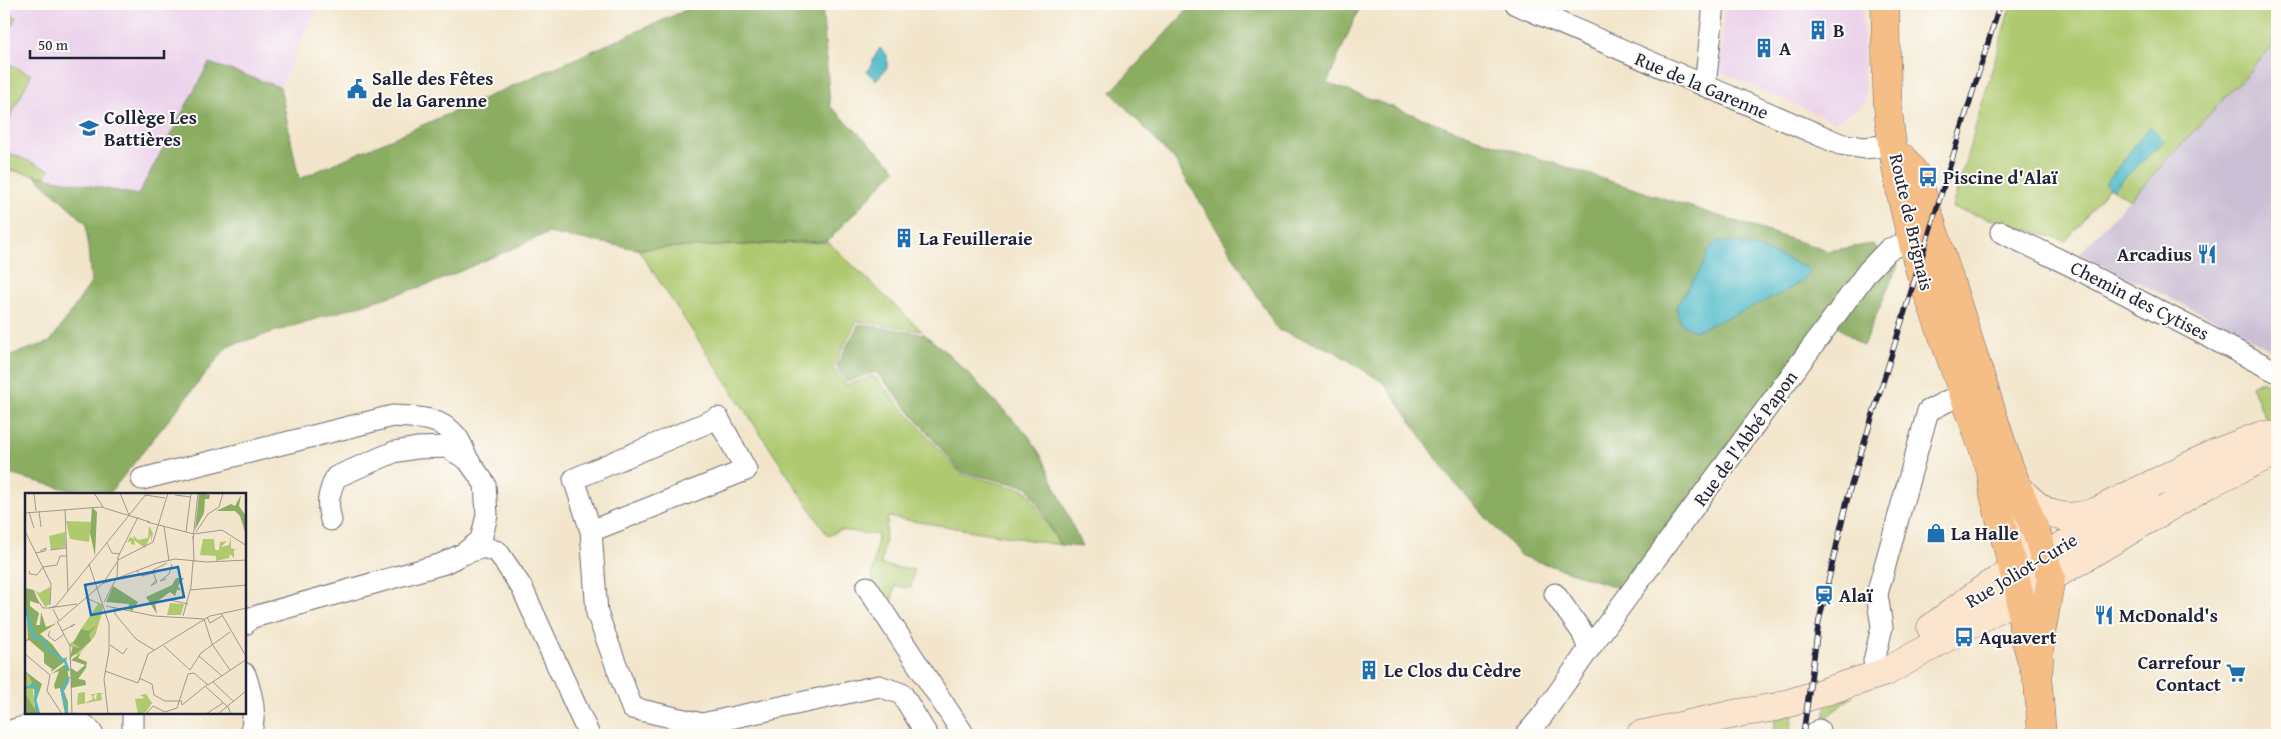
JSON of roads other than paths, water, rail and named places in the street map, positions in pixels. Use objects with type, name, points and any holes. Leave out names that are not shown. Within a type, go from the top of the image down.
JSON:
[{"type":"main road","points":[[1885,4],[1888,107],[1893,144]]},
{"type":"main road","name":"Route de Brignais","points":[[1893,144],[1920,272],[1990,471],[1994,495],[2032,572],[2022,630],[2038,683]]},
{"type":"main road","name":"Route de Brignais","points":[[1893,144],[1916,175],[1959,314],[2018,487],[2041,629],[2038,683],[2042,735]]},
{"type":"main road","name":"Rue Joliot-Curie","points":[[2018,487],[2032,503],[2044,512],[2060,516],[2083,516],[2095,512],[2215,453],[2262,435],[2277,436]]},
{"type":"main road","name":"Rue Joliot-Curie","points":[[1640,735],[1738,713],[1777,707],[1886,672],[2032,572],[2203,470],[2277,436]]},
{"type":"main road","name":"Rue Joliot-Curie","points":[[1738,713],[1774,696],[1874,661],[1904,648],[1989,585],[2032,572],[2277,451]]},
{"type":"street","name":"Rue de la Garenne","points":[[1516,4],[1840,144],[1864,148],[1893,144]]},
{"type":"street","points":[[1705,86],[1714,4]]},
{"type":"street","name":"Chemin des Cytises","points":[[2000,232],[2074,267],[2277,372]]},
{"type":"street","name":"Rue de l'Abbé Papon","points":[[1526,735],[1542,716],[1588,649],[1868,271],[1889,249],[1912,241]]},
{"type":"street","points":[[1874,661],[1882,627],[1877,594],[1928,411],[1963,393]]},
{"type":"street","points":[[142,479],[393,416],[423,417],[444,426],[457,436],[468,460],[485,484],[487,515],[480,540],[463,554]]},
{"type":"street","points":[[591,531],[746,470],[718,418],[574,479],[591,531],[597,613],[632,708],[702,724],[879,686],[902,694],[926,735]]},
{"type":"street","points":[[331,520],[328,512],[328,493],[336,477],[356,467],[394,452],[418,448],[447,447],[468,460]]},
{"type":"street","points":[[246,623],[250,618],[442,564],[482,547],[498,552],[522,588],[589,735]]},
{"type":"street","points":[[867,586],[964,735]]},
{"type":"street","points":[[1555,594],[1582,632],[1588,649]]},
{"type":"street","points":[[246,677],[252,695],[255,720],[250,735]]},
{"type":"street","points":[[133,714],[134,735]]},
{"type":"street","points":[[4,734],[49,720],[72,720],[88,727],[93,735]]},
{"type":"water","points":[[880,48],[887,55],[887,68],[876,80],[867,72]]},
{"type":"water","points":[[2150,126],[2164,141],[2113,189],[2105,184]]},
{"type":"water","points":[[1718,241],[1741,244],[1763,250],[1805,267],[1810,272],[1803,279],[1776,296],[1695,331],[1681,324],[1676,307],[1702,267],[1709,250]]},
{"type":"railway","points":[[1803,735],[1819,621],[1849,492],[2000,4]]},
{"type":"place","name":"B","points":[[1818,30]]},
{"type":"place","name":"A","points":[[1764,48]]},
{"type":"place","name":"Salle des Fêtes de la Garenne","points":[[357,89]]},
{"type":"place","name":"Collège Les Battières","points":[[89,128]]},
{"type":"place","name":"Piscine d'Alaï","points":[[1928,177]]},
{"type":"place","name":"La Feuilleraie","points":[[904,238]]},
{"type":"place","name":"Arcadius","points":[[2207,254]]},
{"type":"place","name":"La Halle","points":[[1936,533]]},
{"type":"place","name":"Alaï","points":[[1824,595]]},
{"type":"place","name":"McDonald's","points":[[2104,615]]},
{"type":"place","name":"Aquavert","points":[[1964,637]]},
{"type":"place","name":"Le Clos du Cèdre","points":[[1369,670]]},
{"type":"place","name":"Carrefour Contact","points":[[2236,673]]}]
